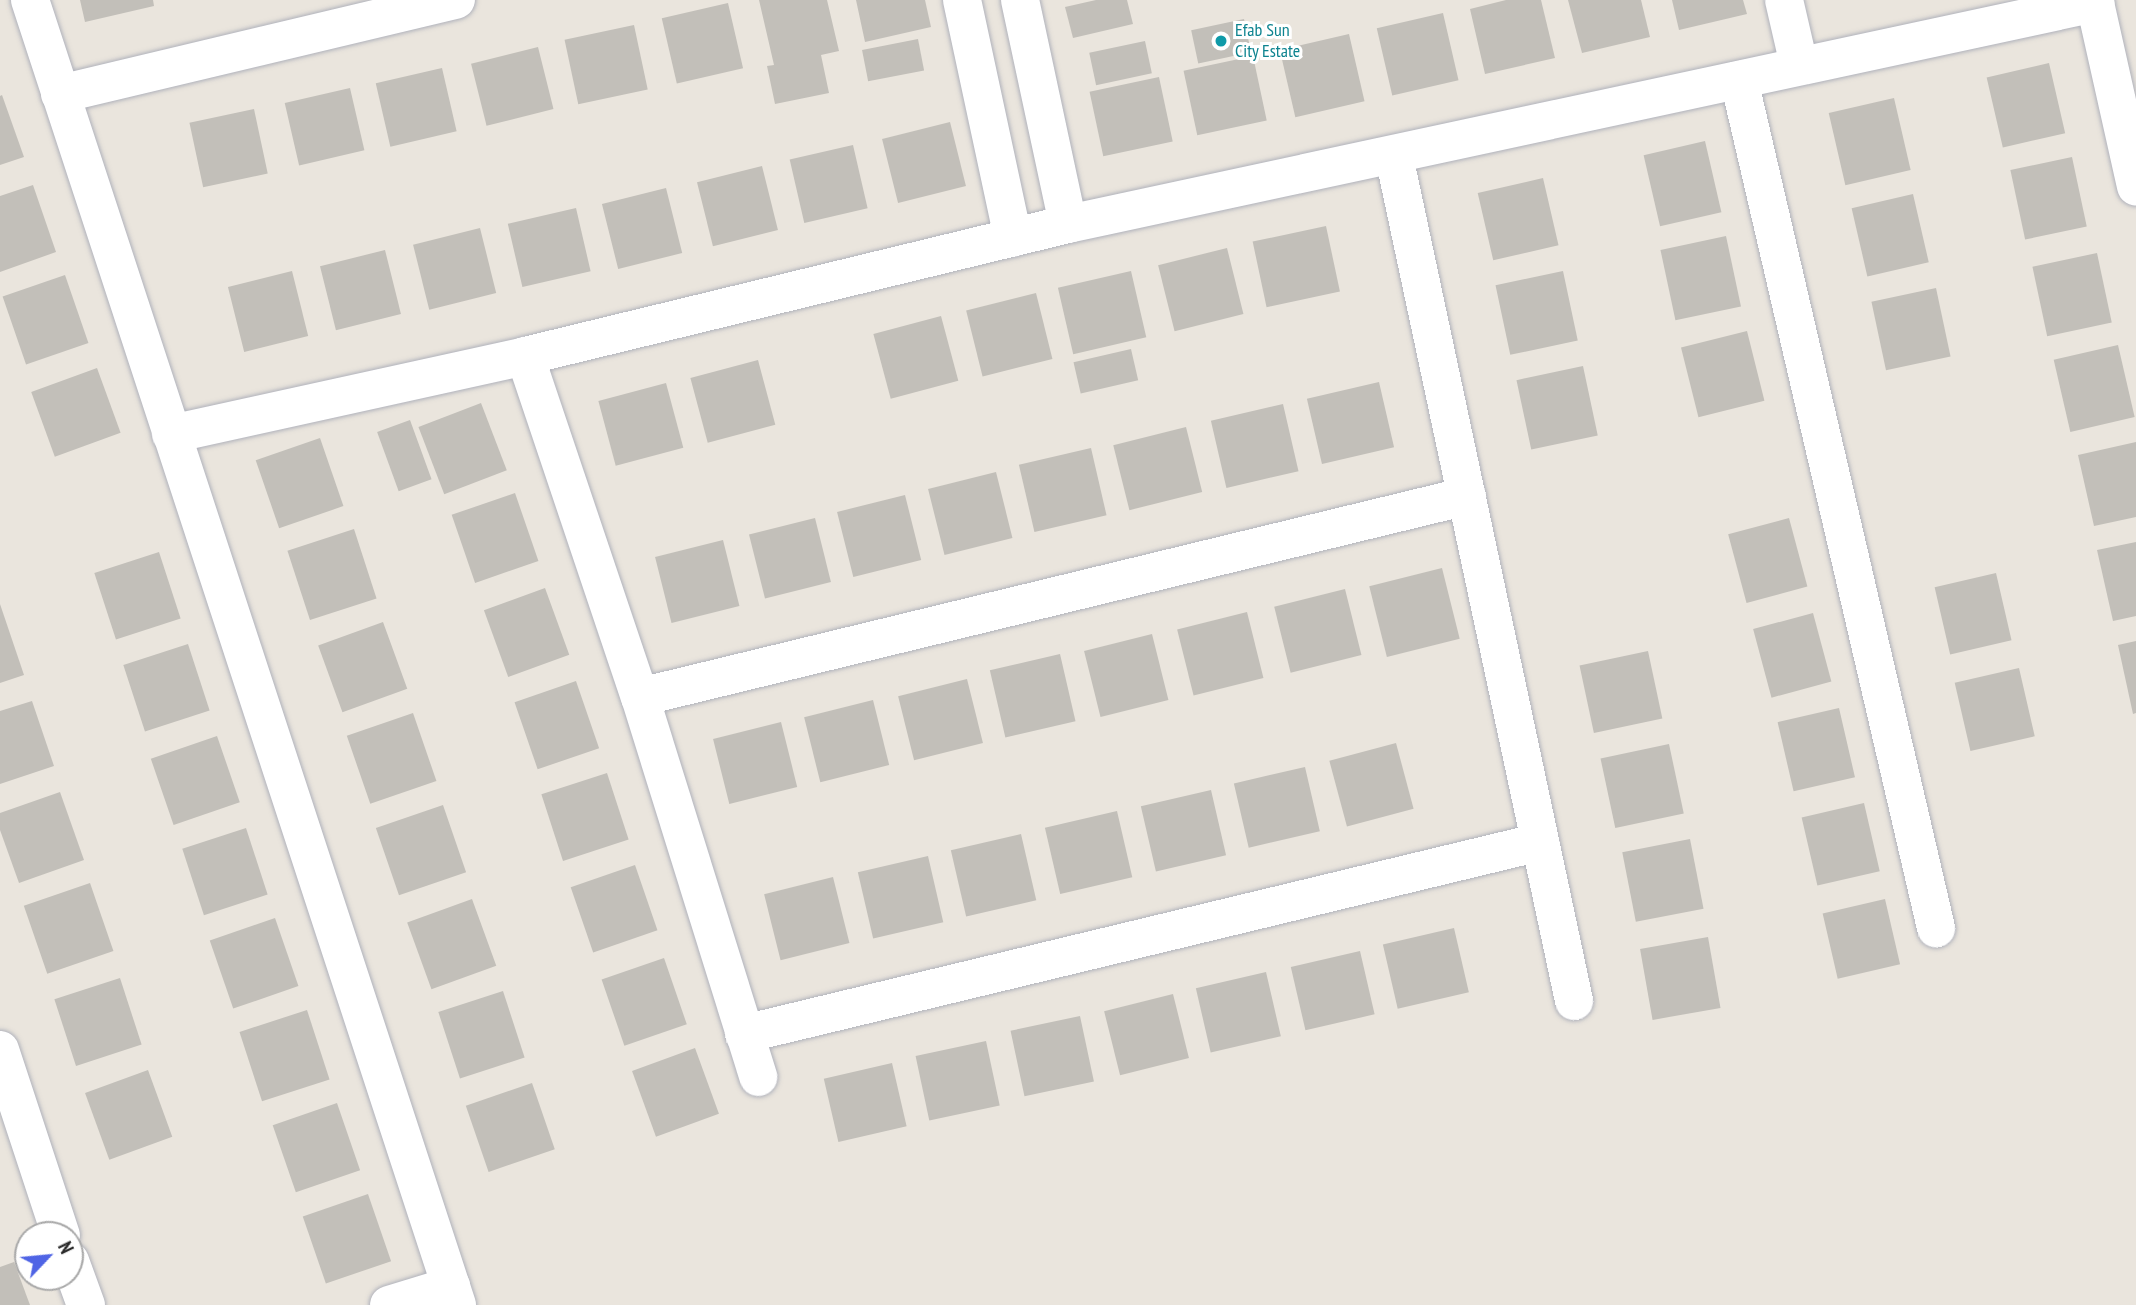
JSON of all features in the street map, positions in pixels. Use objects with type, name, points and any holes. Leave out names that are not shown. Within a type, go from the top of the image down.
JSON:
[{"type":"street","points":[[30,0],[454,1295],[389,1305]]},
{"type":"street","points":[[60,94],[456,0]]},
{"type":"street","points":[[962,0],[1013,238]]},
{"type":"street","points":[[1020,0],[1068,224]]},
{"type":"street","points":[[1784,0],[1800,65]]},
{"type":"street","points":[[171,434],[525,356],[1068,224],[1394,156],[1800,65],[2095,3],[2136,186]]},
{"type":"street","points":[[1739,80],[1936,928]]},
{"type":"street","points":[[1394,156],[1574,1001]]},
{"type":"street","points":[[525,356],[640,697],[758,1077]]},
{"type":"street","points":[[640,697],[1466,496]]},
{"type":"street","points":[[744,1034],[1540,842]]},
{"type":"street","points":[[0,1050],[56,1221]]},
{"type":"building","points":[[80,0],[153,0],[154,6],[85,22]]},
{"type":"building","points":[[759,0],[827,0],[839,51],[821,55],[829,93],[775,104],[767,66],[774,65]]},
{"type":"building","points":[[856,0],[925,0],[931,27],[865,42]]},
{"type":"building","points":[[1096,0],[1127,0],[1133,24],[1073,38],[1065,7]]},
{"type":"building","points":[[1506,0],[1541,0],[1555,58],[1485,74],[1470,9]]},
{"type":"building","points":[[1568,0],[1641,0],[1650,37],[1582,53]]},
{"type":"building","points":[[1672,0],[1743,0],[1747,14],[1679,30]]},
{"type":"building","points":[[728,3],[743,68],[677,84],[662,18]]},
{"type":"building","points":[[1443,13],[1459,80],[1392,96],[1377,28]]},
{"type":"building","name":"Efab Sun City Estate","points":[[1244,19],[1251,52],[1198,63],[1191,30]]},
{"type":"building","points":[[634,25],[648,90],[578,104],[565,40]]},
{"type":"building","points":[[1349,34],[1365,101],[1295,117],[1280,50]]},
{"type":"building","points":[[918,39],[924,70],[868,81],[862,50]]},
{"type":"building","points":[[1145,41],[1152,73],[1096,85],[1089,53]]},
{"type":"building","points":[[538,47],[553,109],[487,126],[471,64]]},
{"type":"building","points":[[1253,56],[1267,121],[1197,135],[1184,71]]},
{"type":"building","points":[[2049,63],[2065,133],[2003,148],[1987,77]]},
{"type":"building","points":[[442,68],[457,131],[390,147],[376,83]]},
{"type":"building","points":[[1159,77],[1173,142],[1103,156],[1090,92]]},
{"type":"building","points":[[350,88],[364,150],[299,165],[285,103]]},
{"type":"building","points":[[2,95],[24,157],[0,165],[0,96]]},
{"type":"building","points":[[1894,98],[1911,170],[1845,185],[1829,113]]},
{"type":"building","points":[[254,109],[268,174],[203,187],[189,123]]},
{"type":"building","points":[[950,122],[966,186],[898,203],[882,139]]},
{"type":"building","points":[[1705,141],[1721,212],[1660,226],[1644,155]]},
{"type":"building","points":[[853,145],[868,208],[804,223],[790,160]]},
{"type":"building","points":[[2072,157],[2087,226],[2025,240],[2010,170]]},
{"type":"building","points":[[762,166],[778,230],[713,246],[697,182]]},
{"type":"building","points":[[1543,178],[1559,245],[1493,260],[1478,193]]},
{"type":"building","points":[[33,185],[56,252],[0,272],[0,196]]},
{"type":"building","points":[[666,188],[682,253],[618,269],[602,204]]},
{"type":"building","points":[[1913,194],[1929,262],[1867,276],[1852,208]]},
{"type":"building","points":[[576,208],[591,271],[522,287],[508,224]]},
{"type":"building","points":[[1326,226],[1340,292],[1267,307],[1253,242]]},
{"type":"building","points":[[480,228],[496,293],[429,310],[413,245]]},
{"type":"building","points":[[1726,236],[1741,306],[1675,320],[1660,250]]},
{"type":"building","points":[[1227,248],[1243,314],[1175,331],[1158,265]]},
{"type":"building","points":[[385,250],[401,314],[336,330],[320,266]]},
{"type":"building","points":[[2097,253],[2112,322],[2047,336],[2032,267]]},
{"type":"building","points":[[292,271],[308,336],[244,352],[228,287]]},
{"type":"building","points":[[1131,271],[1146,337],[1073,354],[1058,288]]},
{"type":"building","points":[[1563,271],[1578,340],[1510,355],[1496,285]]},
{"type":"building","points":[[65,275],[88,343],[26,365],[3,296]]},
{"type":"building","points":[[1936,288],[1951,356],[1886,370],[1871,302]]},
{"type":"building","points":[[1036,293],[1052,359],[983,376],[966,310]]},
{"type":"building","points":[[941,316],[958,381],[891,399],[873,334]]},
{"type":"building","points":[[1747,331],[1764,401],[1698,417],[1681,347]]},
{"type":"building","points":[[2118,345],[2135,417],[2070,432],[2054,360]]},
{"type":"building","points":[[1131,349],[1138,380],[1081,393],[1074,362]]},
{"type":"building","points":[[758,360],[775,425],[708,443],[690,378]]},
{"type":"building","points":[[1583,366],[1598,435],[1531,450],[1516,380]]},
{"type":"building","points":[[97,368],[121,433],[55,457],[31,392]]},
{"type":"building","points":[[1379,382],[1394,447],[1322,464],[1307,399]]},
{"type":"building","points":[[666,383],[683,448],[616,466],[598,401]]},
{"type":"building","points":[[481,403],[507,470],[444,494],[418,427]]},
{"type":"building","points":[[1283,404],[1299,471],[1226,488],[1211,421]]},
{"type":"building","points":[[410,420],[432,479],[399,491],[377,432]]},
{"type":"building","points":[[1186,427],[1202,492],[1129,510],[1113,445]]},
{"type":"building","points":[[320,438],[343,506],[279,528],[256,460]]},
{"type":"building","points":[[2136,442],[2136,517],[2094,526],[2078,455]]},
{"type":"building","points":[[1091,448],[1107,515],[1034,532],[1019,465]]},
{"type":"building","points":[[996,472],[1012,538],[945,555],[928,489]]},
{"type":"building","points":[[515,493],[538,561],[475,583],[452,515]]},
{"type":"building","points":[[905,495],[921,560],[853,577],[837,512]]},
{"type":"building","points":[[815,518],[831,582],[765,598],[749,534]]},
{"type":"building","points":[[1789,518],[1807,587],[1747,603],[1728,534]]},
{"type":"building","points":[[354,529],[377,598],[310,620],[287,551]]},
{"type":"building","points":[[723,540],[739,606],[672,623],[655,557]]},
{"type":"building","points":[[2136,542],[2136,616],[2113,621],[2097,550]]},
{"type":"building","points":[[159,552],[181,619],[116,640],[94,573]]},
{"type":"building","points":[[1442,568],[1460,639],[1387,657],[1369,586]]},
{"type":"building","points":[[1996,573],[2012,640],[1950,654],[1935,587]]},
{"type":"building","points":[[545,588],[569,655],[508,677],[484,610]]},
{"type":"building","points":[[1345,589],[1361,655],[1291,673],[1274,607]]},
{"type":"building","points":[[0,604],[24,675],[0,683]]},
{"type":"building","points":[[1247,612],[1263,678],[1194,695],[1177,629]]},
{"type":"building","points":[[1813,613],[1831,682],[1771,698],[1753,629]]},
{"type":"building","points":[[383,622],[407,689],[342,712],[318,646]]},
{"type":"building","points":[[1152,634],[1168,700],[1101,717],[1084,651]]},
{"type":"building","points":[[2136,641],[2136,713],[2133,714],[2118,645]]},
{"type":"building","points":[[188,644],[210,711],[145,732],[123,665]]},
{"type":"building","points":[[1648,651],[1662,718],[1594,733],[1580,666]]},
{"type":"building","points":[[1060,654],[1076,721],[1005,737],[990,670]]},
{"type":"building","points":[[2019,668],[2035,736],[1970,751],[1955,683]]},
{"type":"building","points":[[967,679],[983,743],[914,760],[898,696]]},
{"type":"building","points":[[576,681],[599,748],[538,769],[515,702]]},
{"type":"building","points":[[873,700],[889,765],[820,782],[804,717]]},
{"type":"building","points":[[32,701],[54,766],[0,784],[0,711]]},
{"type":"building","points":[[1839,708],[1855,777],[1794,791],[1778,722]]},
{"type":"building","points":[[413,713],[436,781],[370,804],[347,736]]},
{"type":"building","points":[[781,722],[797,787],[729,804],[713,739]]},
{"type":"building","points":[[217,736],[240,802],[174,825],[151,759]]},
{"type":"building","points":[[1396,743],[1414,809],[1347,827],[1329,761]]},
{"type":"building","points":[[1669,744],[1684,813],[1615,828],[1601,759]]},
{"type":"building","points":[[1305,767],[1320,831],[1249,848],[1234,783]]},
{"type":"building","points":[[607,773],[629,840],[563,861],[541,794]]},
{"type":"building","points":[[1211,790],[1226,855],[1156,871],[1141,806]]},
{"type":"building","points":[[60,792],[84,860],[19,883],[0,830],[0,813]]},
{"type":"building","points":[[1864,803],[1880,871],[1817,886],[1802,817]]},
{"type":"building","points":[[443,805],[466,872],[399,895],[376,828]]},
{"type":"building","points":[[1117,811],[1132,877],[1060,894],[1045,828]]},
{"type":"building","points":[[246,828],[268,895],[204,915],[182,849]]},
{"type":"building","points":[[1021,834],[1036,900],[966,916],[951,850]]},
{"type":"building","points":[[1690,839],[1704,909],[1636,922],[1622,852]]},
{"type":"building","points":[[928,856],[943,922],[873,938],[858,872]]},
{"type":"building","points":[[635,865],[657,930],[593,952],[571,887]]},
{"type":"building","points":[[833,877],[849,943],[781,960],[764,894]]},
{"type":"building","points":[[90,883],[113,951],[47,974],[24,906]]},
{"type":"building","points":[[472,899],[496,966],[431,989],[407,923]]},
{"type":"building","points":[[1885,899],[1900,964],[1838,979],[1823,913]]},
{"type":"building","points":[[275,918],[298,986],[233,1009],[210,940]]},
{"type":"building","points":[[1454,928],[1469,992],[1398,1009],[1383,944]]},
{"type":"building","points":[[1708,937],[1721,1008],[1653,1020],[1640,949]]},
{"type":"building","points":[[1360,951],[1375,1014],[1305,1030],[1291,967]]},
{"type":"building","points":[[664,958],[687,1024],[624,1046],[602,979]]},
{"type":"building","points":[[1266,972],[1281,1036],[1211,1053],[1196,988]]},
{"type":"building","points":[[120,978],[142,1045],[76,1066],[54,999]]},
{"type":"building","points":[[503,991],[525,1058],[460,1079],[438,1012]]},
{"type":"building","points":[[1173,994],[1189,1058],[1120,1075],[1104,1011]]},
{"type":"building","points":[[307,1010],[330,1079],[262,1101],[239,1032]]},
{"type":"building","points":[[1080,1016],[1094,1082],[1024,1096],[1011,1031]]},
{"type":"building","points":[[986,1041],[1000,1106],[929,1121],[916,1056]]},
{"type":"building","points":[[695,1048],[719,1114],[656,1137],[632,1071]]},
{"type":"building","points":[[892,1063],[907,1126],[838,1142],[824,1079]]},
{"type":"building","points":[[148,1070],[172,1137],[109,1160],[85,1093]]},
{"type":"building","points":[[532,1083],[555,1149],[489,1172],[466,1106]]},
{"type":"building","points":[[337,1103],[360,1170],[296,1192],[273,1125]]},
{"type":"building","points":[[368,1194],[391,1261],[326,1284],[303,1216]]},
{"type":"building","points":[[14,1262],[14,1291],[25,1291],[30,1305],[0,1305],[0,1267]]},
{"type":"place","name":"Efab Sun City Estate","points":[[1221,41]]}]
